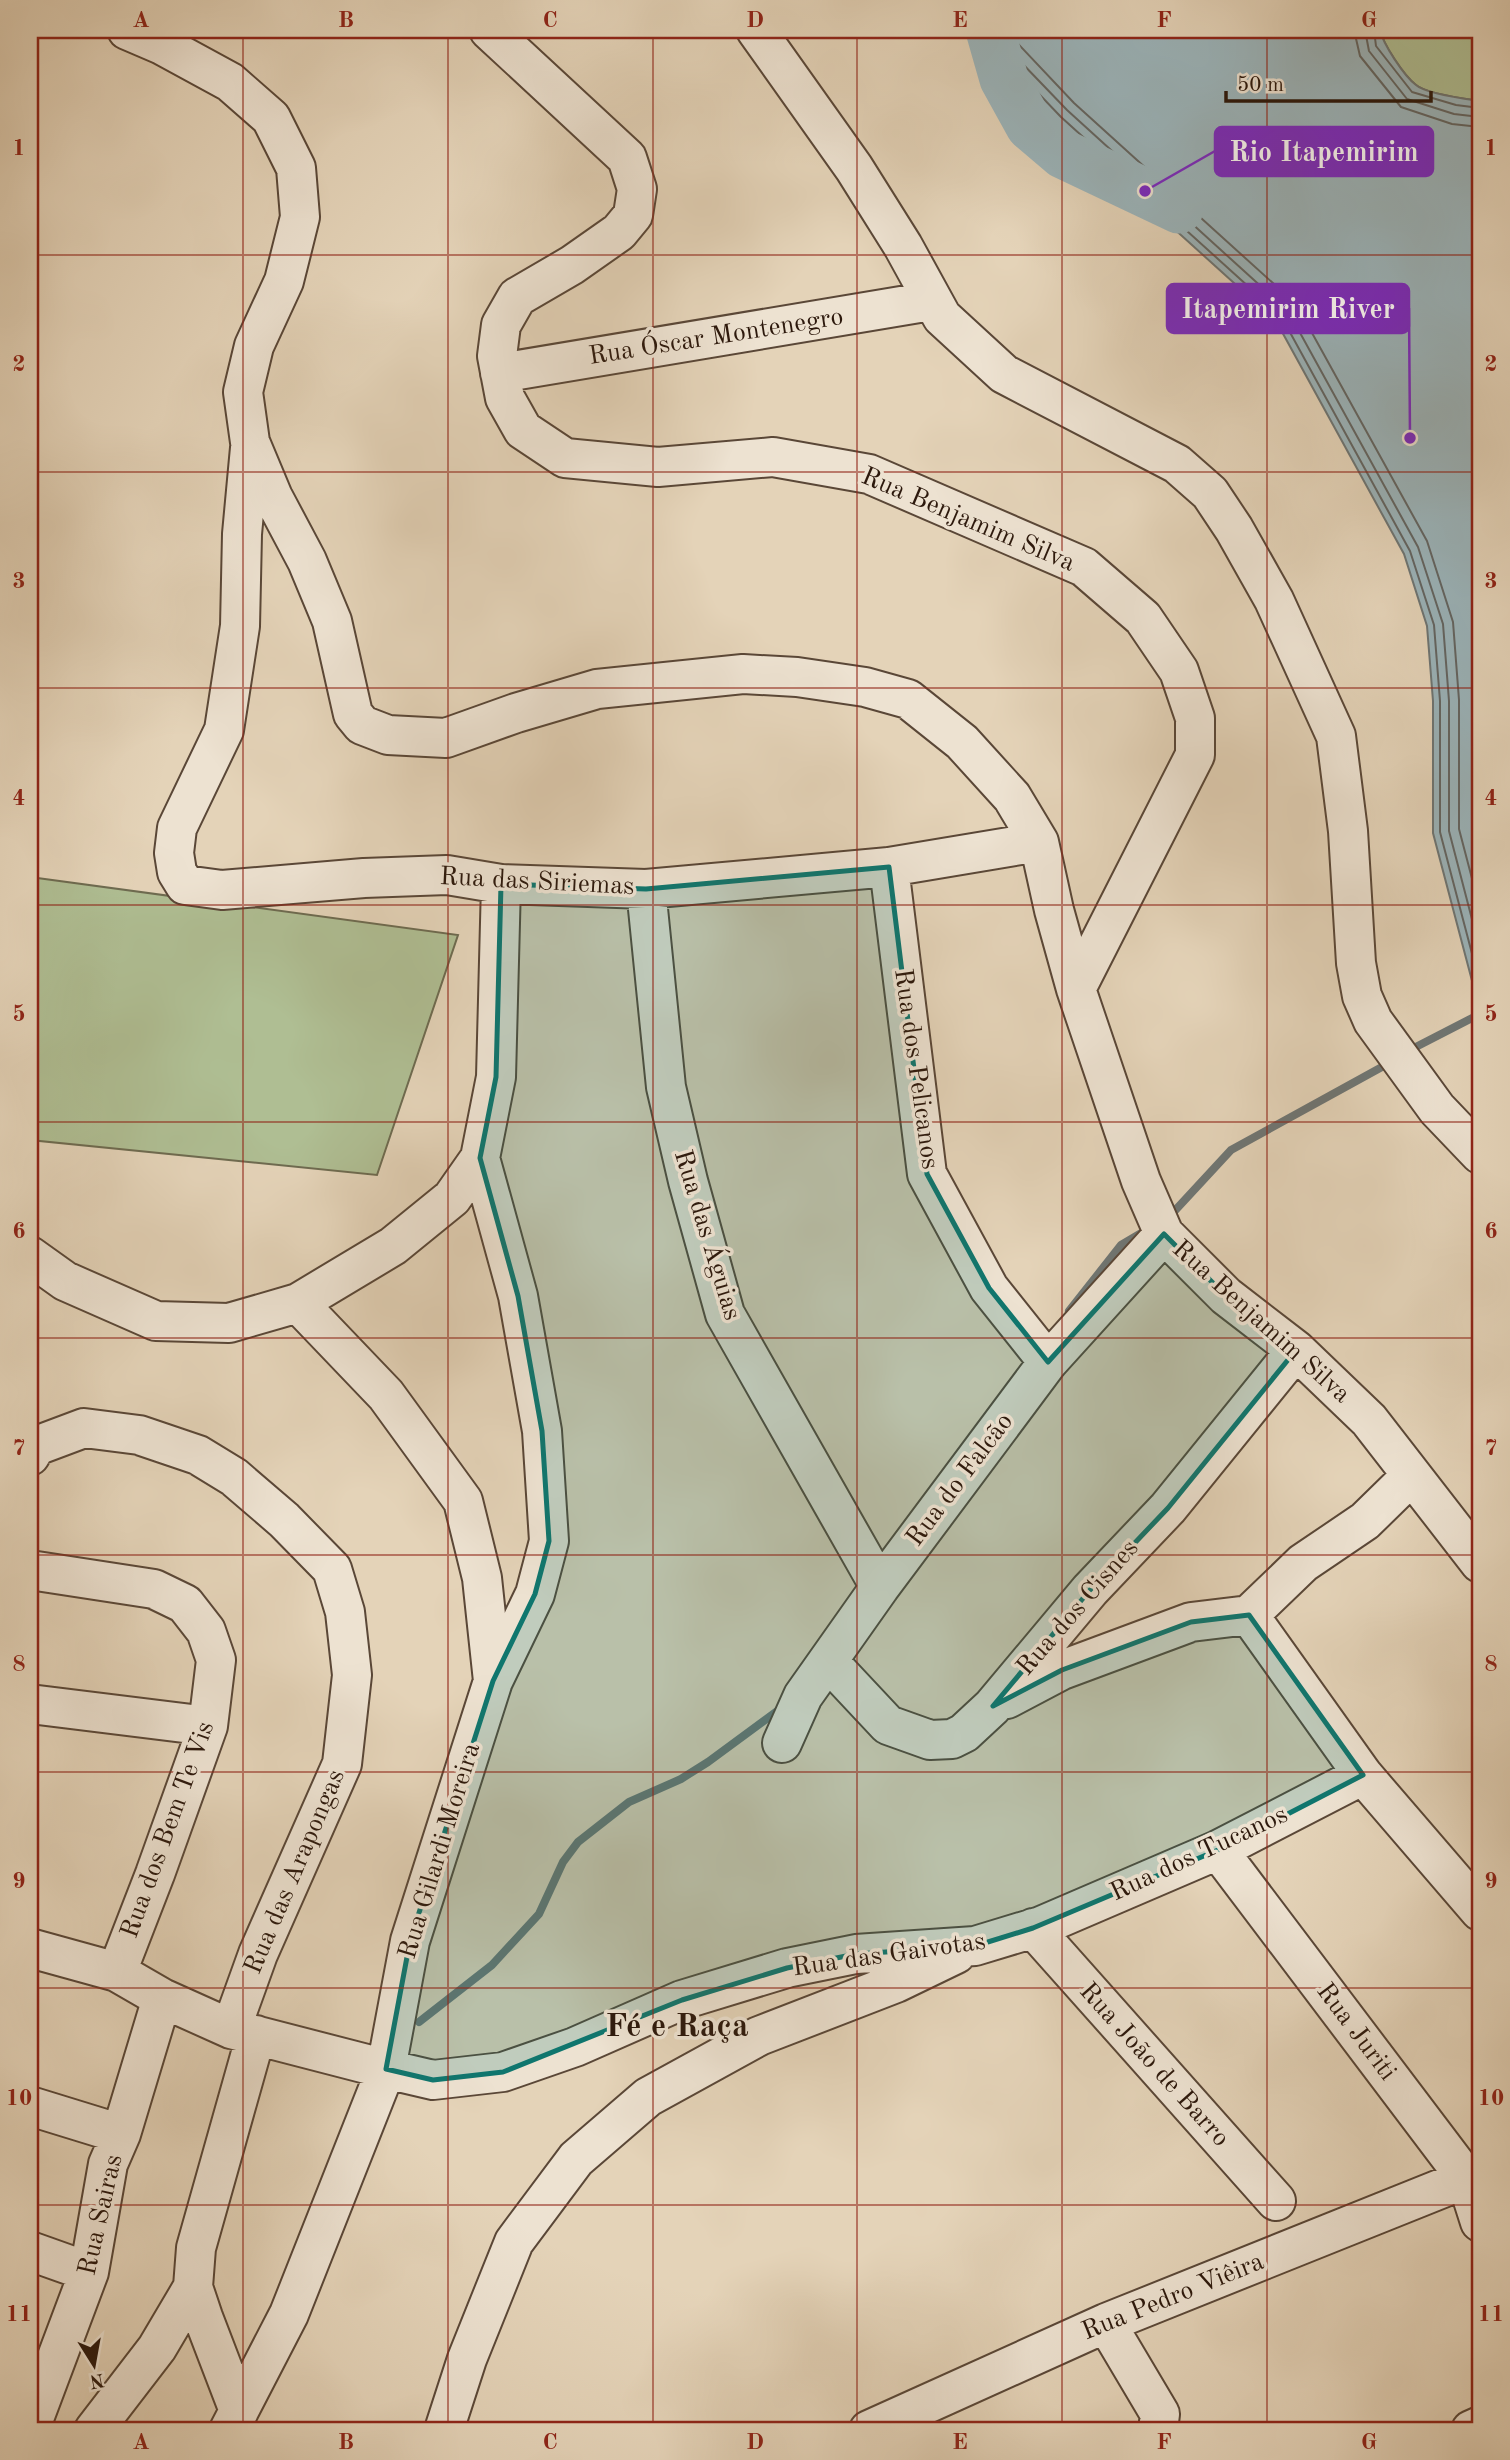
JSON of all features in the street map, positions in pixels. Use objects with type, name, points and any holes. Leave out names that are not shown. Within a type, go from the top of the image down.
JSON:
[{"type":"street","points":[[127,30],[162,45],[230,82],[271,118],[296,169],[300,217],[284,281],[254,346],[243,392],[250,442],[273,497],[307,561],[332,621],[353,714],[362,725],[388,735],[446,738],[516,713],[597,689],[743,674],[797,677],[865,687],[908,699],[962,742],[1012,797],[1038,842],[1076,989]]},
{"type":"street","name":"Rua Benjamim Silva","points":[[489,30],[626,158],[637,189],[633,215],[619,232],[572,265],[517,298],[501,325],[497,356],[505,398],[523,430],[565,458],[658,467],[773,457],[869,474],[1084,567],[1143,618],[1179,671],[1195,718],[1195,755],[1076,989],[1141,1181],[1164,1234],[1226,1296],[1296,1350],[1369,1420],[1480,1563]]},
{"type":"street","points":[[756,30],[854,168],[903,246],[942,317],[1004,373],[1177,464],[1210,493],[1234,529],[1274,600],[1336,736],[1348,831],[1356,963],[1362,996],[1373,1021],[1437,1109],[1480,1154]]},
{"type":"street","name":"Rua Óscar Montenegro","points":[[500,373],[931,301]]},
{"type":"street","name":"Rua das Siriemas","points":[[250,442],[242,534],[240,626],[224,730],[177,828],[174,853],[177,872],[185,885],[222,890],[364,878],[447,875],[501,884],[646,889],[889,867],[1038,842]]},
{"type":"street","name":"Rua dos Pelicanos","points":[[889,867],[927,1174],[989,1288],[1048,1362]]},
{"type":"street","points":[[30,1256],[65,1281],[156,1321],[229,1323],[298,1303],[393,1246],[452,1198],[480,1158],[496,1077],[501,884]]},
{"type":"street","name":"Rua das Águias","points":[[646,889],[666,1087],[688,1181],[725,1314],[880,1587]]},
{"type":"street","points":[[480,1158],[521,1310],[542,1431],[549,1541],[535,1594],[493,1681]]},
{"type":"street","name":"Rua do Falcão","points":[[782,1743],[803,1696],[880,1587],[1048,1362],[1164,1234]]},
{"type":"street","name":"Rua Gilardi Moreira","points":[[234,2420],[289,2315],[386,2069],[410,1941],[493,1681],[482,1578],[463,1501],[386,1395],[298,1303]]},
{"type":"street","name":"Rua dos Cisnes","points":[[828,1661],[887,1725],[930,1740],[952,1739],[964,1733],[992,1707],[1090,1590],[1168,1508],[1296,1350]]},
{"type":"street","name":"Rua das Arapongas","points":[[30,1456],[36,1446],[85,1428],[139,1435],[198,1455],[234,1477],[284,1520],[332,1569],[345,1612],[352,1675],[342,1764],[258,1954],[244,2032],[196,2248],[193,2287]]},
{"type":"street","points":[[992,1707],[1062,1670],[1191,1622],[1249,1615],[1303,1563],[1365,1521],[1411,1476]]},
{"type":"street","name":"Rua dos Bem Te Vis","points":[[31,1560],[154,1589],[185,1604],[206,1631],[216,1660],[208,1726],[117,1972]]},
{"type":"street","points":[[1249,1615],[1363,1774],[1480,1911]]},
{"type":"street","points":[[30,1704],[208,1726]]},
{"type":"street","name":"Rua dos Tucanos","points":[[1032,1928],[1218,1850],[1363,1774]]},
{"type":"street","name":"Rua Juriti","points":[[1218,1850],[1473,2176],[1480,2222]]},
{"type":"street","name":"Rua das Gaivotas","points":[[386,2069],[433,2080],[503,2072],[575,2047],[682,2000],[787,1968],[856,1954],[975,1946],[1032,1928]]},
{"type":"street","name":"Rua João de Barro","points":[[1032,1928],[1276,2201]]},
{"type":"street","points":[[444,2430],[467,2359],[514,2242],[576,2159],[648,2097],[759,2036],[896,1983],[975,1946]]},
{"type":"street","points":[[30,1948],[117,1972],[162,1998],[244,2032],[386,2069]]},
{"type":"street","name":"Rua Sairas","points":[[30,2429],[38,2385],[89,2272],[108,2164],[121,2134],[162,1998]]},
{"type":"street","points":[[30,2106],[121,2134]]},
{"type":"street","name":"Rua Pedro Viêira","points":[[890,2425],[1106,2323],[1473,2176]]},
{"type":"street","points":[[30,2251],[89,2272]]},
{"type":"street","points":[[193,2287],[234,2420]]},
{"type":"street","points":[[94,2430],[157,2348],[193,2287]]},
{"type":"street","points":[[1106,2323],[1160,2414],[1158,2430]]},
{"type":"street","points":[[1471,2430],[1480,2426]]},
{"type":"highlighted area","points":[[889,867],[927,1174],[989,1288],[1048,1362],[1164,1234],[1226,1296],[1296,1350],[1168,1508],[1090,1590],[993,1706],[1062,1670],[1191,1622],[1249,1615],[1363,1775],[1218,1850],[1033,1928],[975,1946],[856,1954],[787,1968],[682,2000],[503,2072],[433,2080],[386,2069],[410,1941],[493,1681],[535,1594],[549,1541],[542,1431],[518,1296],[480,1158],[496,1077],[501,884],[646,889]]},
{"type":"green space","points":[[1380,30],[1480,30],[1480,101],[1437,93],[1416,85],[1395,59]]},
{"type":"green space","points":[[30,877],[458,935],[377,1175],[30,1140]]},
{"type":"water","points":[[968,30],[1380,30],[1395,59],[1416,85],[1437,93],[1480,101],[1480,1011],[1433,833],[1433,701],[1427,626],[1404,554],[1276,321],[1056,122]]},
{"type":"waterway","points":[[990,30],[1004,79],[1030,126],[1063,154],[1179,209]]},
{"type":"waterway","points":[[1408,1051],[1480,1014]]},
{"type":"waterway","points":[[1169,1217],[1231,1150],[1391,1062]]},
{"type":"waterway","points":[[1069,1311],[1121,1245],[1143,1232]]},
{"type":"waterway","points":[[419,2022],[492,1965],[539,1914],[563,1862],[578,1842],[629,1802],[681,1779],[780,1709]]},
{"type":"place","name":"Rio Itapemirim","points":[[1145,191]]},
{"type":"place","name":"Itapemirim River","points":[[1410,438]]},
{"type":"district","name":"Fé e Raça","points":[[677,2027]]}]
